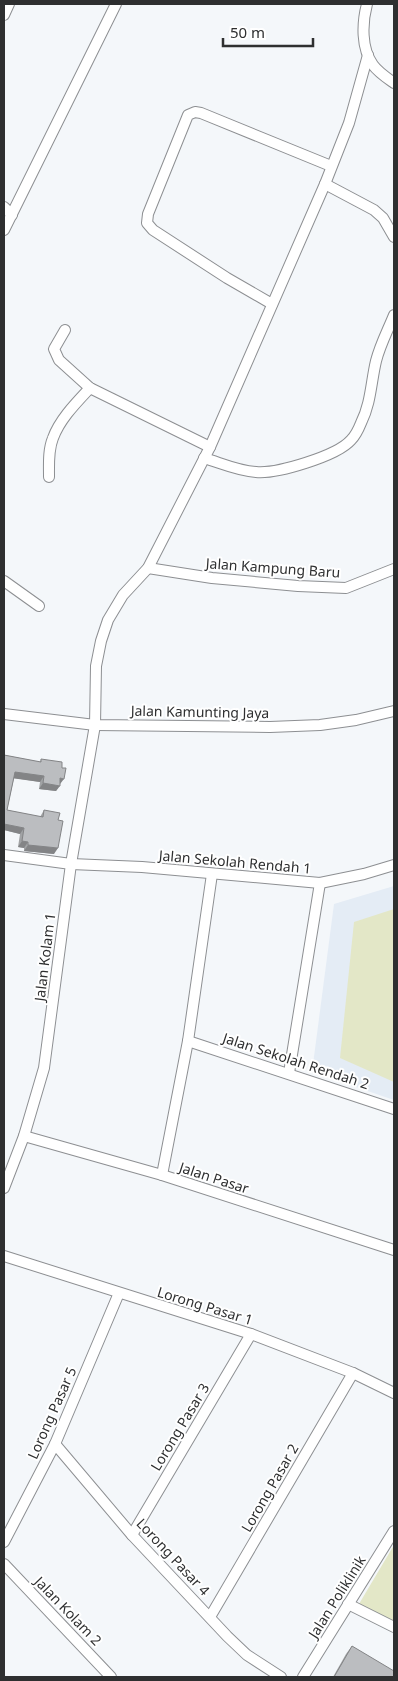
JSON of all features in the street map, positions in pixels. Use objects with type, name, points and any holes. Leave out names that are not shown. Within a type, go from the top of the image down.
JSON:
[{"type":"street","points":[[4,15],[9,4]]},
{"type":"street","points":[[4,230],[116,4]]},
{"type":"street","points":[[366,4],[364,30],[368,55],[374,66],[394,83]]},
{"type":"street","name":"Jalan Kolam 1","points":[[4,1188],[24,1136],[44,1068],[71,864],[95,725],[96,666],[101,641],[108,620],[123,595],[148,568],[210,447],[325,184],[349,122],[368,55]]},
{"type":"street","points":[[272,304],[202,262],[153,230],[147,223],[148,214],[188,115],[201,112],[331,166]]},
{"type":"street","points":[[325,184],[374,210],[383,218],[394,237]]},
{"type":"street","points":[[4,207],[12,215]]},
{"type":"street","points":[[204,458],[245,471],[265,472],[290,467],[318,458],[339,449],[352,440],[361,424],[368,404],[376,360],[394,315]]},
{"type":"street","points":[[64,330],[54,349],[59,360],[90,388],[210,447]]},
{"type":"street","points":[[49,477],[49,453],[53,438],[66,415],[90,388]]},
{"type":"street","name":"Jalan Kampung Baru","points":[[148,568],[212,578],[298,586],[346,588],[394,569]]},
{"type":"street","points":[[4,581],[39,606]]},
{"type":"street","name":"Jalan Kamunting Jaya","points":[[4,714],[95,725],[270,727],[320,725],[356,720],[394,711]]},
{"type":"street","name":"Jalan Sekolah Rendah 1","points":[[4,855],[71,864],[142,867],[320,883],[364,874],[394,865]]},
{"type":"street","points":[[162,1176],[188,1041],[212,874]]},
{"type":"street","points":[[288,1073],[320,883]]},
{"type":"street","name":"Jalan Sekolah Rendah 2","points":[[188,1041],[394,1108]]},
{"type":"street","name":"Jalan Pasar","points":[[24,1136],[162,1176],[394,1250]]},
{"type":"street","name":"Lorong Pasar 1","points":[[4,1256],[251,1334],[353,1373],[394,1393]]},
{"type":"street","name":"Lorong Pasar 5","points":[[4,1542],[55,1444],[119,1293]]},
{"type":"street","name":"Lorong Pasar 3","points":[[132,1534],[251,1334]]},
{"type":"street","name":"Lorong Pasar 2","points":[[210,1617],[353,1373]]},
{"type":"street","name":"Lorong Pasar 4","points":[[55,1444],[132,1534],[210,1617],[247,1655],[281,1677]]},
{"type":"street","name":"Jalan Poliklinik","points":[[303,1677],[394,1531]]},
{"type":"street","name":"Jalan Kolam 2","points":[[4,1564],[111,1677]]},
{"type":"street","points":[[348,1604],[394,1628]]},
{"type":"shaded area","points":[[394,886],[394,1100],[312,1072],[334,904]]},
{"type":"green space","points":[[394,909],[394,1082],[340,1058],[354,922]]},
{"type":"green space","points":[[394,1545],[394,1621],[359,1604]]},
{"type":"building","points":[[4,755],[41,762],[41,759],[62,762],[62,768],[66,768],[64,779],[60,778],[60,786],[43,783],[44,776],[15,772],[7,810],[43,817],[44,810],[60,813],[58,820],[63,821],[58,848],[28,845],[28,842],[22,841],[24,828],[4,824]]},
{"type":"building","points":[[352,1646],[394,1671],[394,1677],[334,1677]]}]
